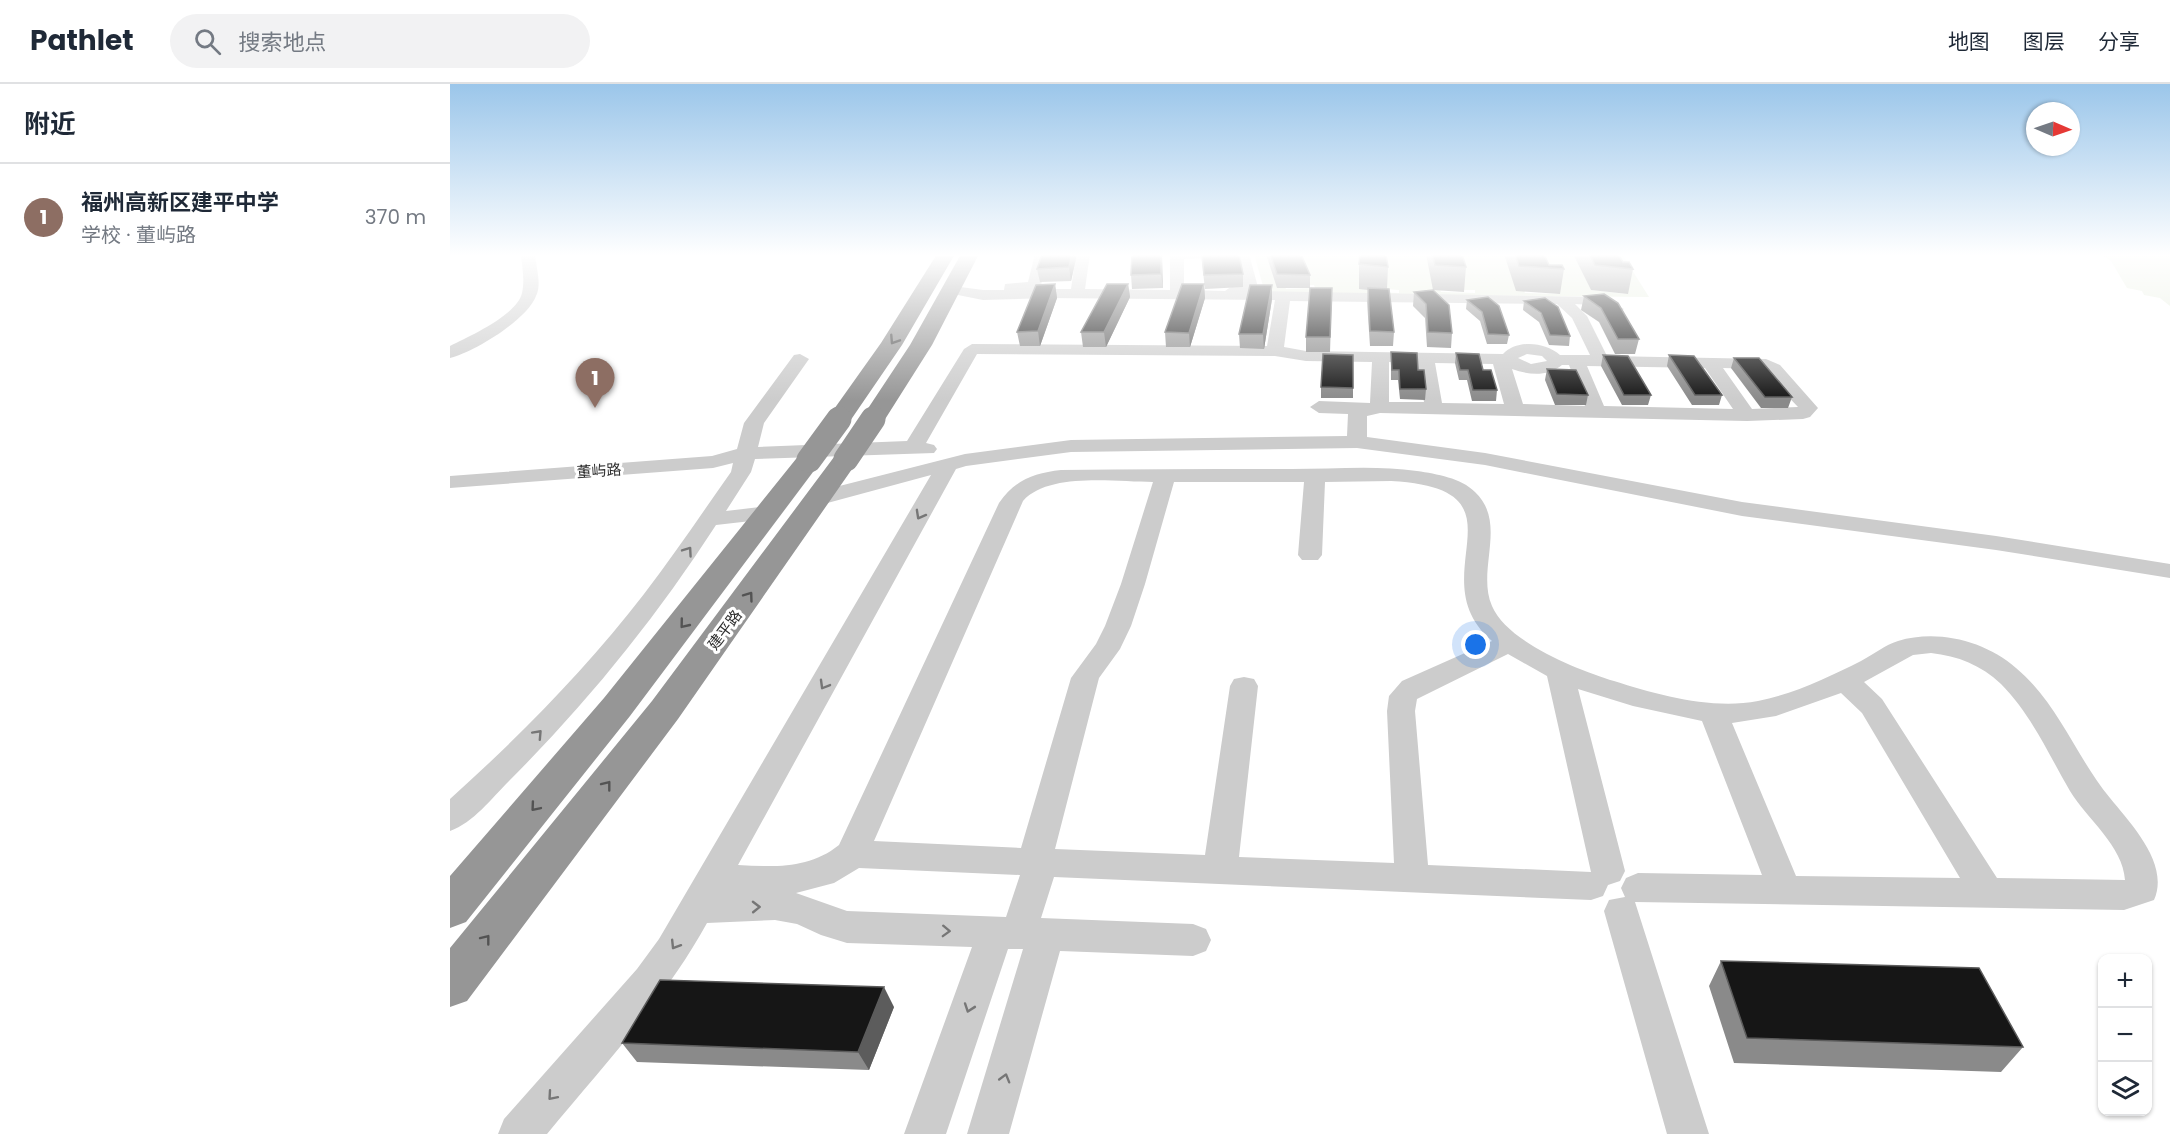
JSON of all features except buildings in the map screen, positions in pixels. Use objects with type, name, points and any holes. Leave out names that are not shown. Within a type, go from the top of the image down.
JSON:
[{"type":"highway","points":[[450,908],[617,708],[770,513],[891,345],[916,303]]},
{"type":"highway","name":"建平路","points":[[450,985],[665,710],[820,498],[873,419],[945,303]]},
{"type":"street","points":[[450,353],[501,323],[524,303]]},
{"type":"street","points":[[1093,312],[1098,303]]},
{"type":"street","points":[[1275,351],[1282,303]]},
{"type":"street","points":[[1564,303],[1579,316],[1601,361]]},
{"type":"street","points":[[1601,303],[1621,312],[1627,321]]},
{"type":"street","points":[[1074,349],[1083,330]]},
{"type":"street","points":[[1638,341],[1650,361]]},
{"type":"street","points":[[913,447],[972,349],[1275,351],[1306,356],[1425,356],[1504,359],[1516,365],[1531,368],[1546,368],[1556,360],[1766,364],[1774,369],[1809,408],[1803,413],[1747,415],[1319,407]]},
{"type":"street","points":[[1504,359],[1515,351],[1527,349],[1547,352],[1556,360]]},
{"type":"street","points":[[1376,408],[1381,356]]},
{"type":"street","points":[[1425,356],[1434,409]]},
{"type":"street","points":[[450,818],[506,767],[573,694],[657,594],[741,472],[754,423],[800,359]]},
{"type":"street","points":[[1504,359],[1516,411]]},
{"type":"street","points":[[1575,360],[1597,412]]},
{"type":"street","points":[[1710,363],[1747,415]]},
{"type":"street","points":[[1531,368],[1542,411]]},
{"type":"street","points":[[1357,442],[1358,413],[1376,408]]},
{"type":"street","points":[[820,498],[956,462],[1087,444],[1357,442],[1485,459],[1742,509],[2007,545],[2170,572]]},
{"type":"street","name":"董屿路","points":[[450,482],[713,462],[747,453],[913,447],[944,451],[956,462]]},
{"type":"street","points":[[519,1134],[650,981],[672,951],[956,462]]},
{"type":"street","points":[[705,893],[814,877],[843,863],[852,854],[1015,495],[1032,482],[1051,477],[1315,475],[1411,476],[1443,483],[1467,497],[1475,507],[1479,518],[1474,586],[1478,606],[1487,620],[1512,642],[1560,671],[1585,682],[1626,694],[1713,712],[1763,710],[1843,679],[1902,649],[1919,645],[1959,650],[1998,667],[2021,690],[2056,739],[2086,792],[2134,855],[2144,882],[2142,890],[2124,895],[1785,891],[1630,900],[1601,904],[1596,899],[1599,879],[1560,671]]},
{"type":"street","points":[[1310,555],[1315,475]]},
{"type":"street","points":[[988,1134],[1020,934],[1041,863],[1037,845],[1085,678],[1094,661],[1109,645],[1128,596],[1165,476]]},
{"type":"street","points":[[709,519],[770,513]]},
{"type":"street","points":[[1412,879],[1401,711],[1403,696],[1412,688],[1512,642]]},
{"type":"street","points":[[1843,679],[1872,706],[1987,893]]},
{"type":"street","points":[[1220,870],[1244,686]]},
{"type":"street","points":[[1713,712],[1785,891]]},
{"type":"street","points":[[852,854],[1412,879],[1599,879]]},
{"type":"street","points":[[705,893],[784,906],[811,914],[832,925],[1193,940]]},
{"type":"street","points":[[1630,900],[1688,1134]]},
{"type":"street","points":[[926,1134],[1020,934]]},
{"type":"place","name":"福州高新区建平中学","points":[[595,408]]}]
